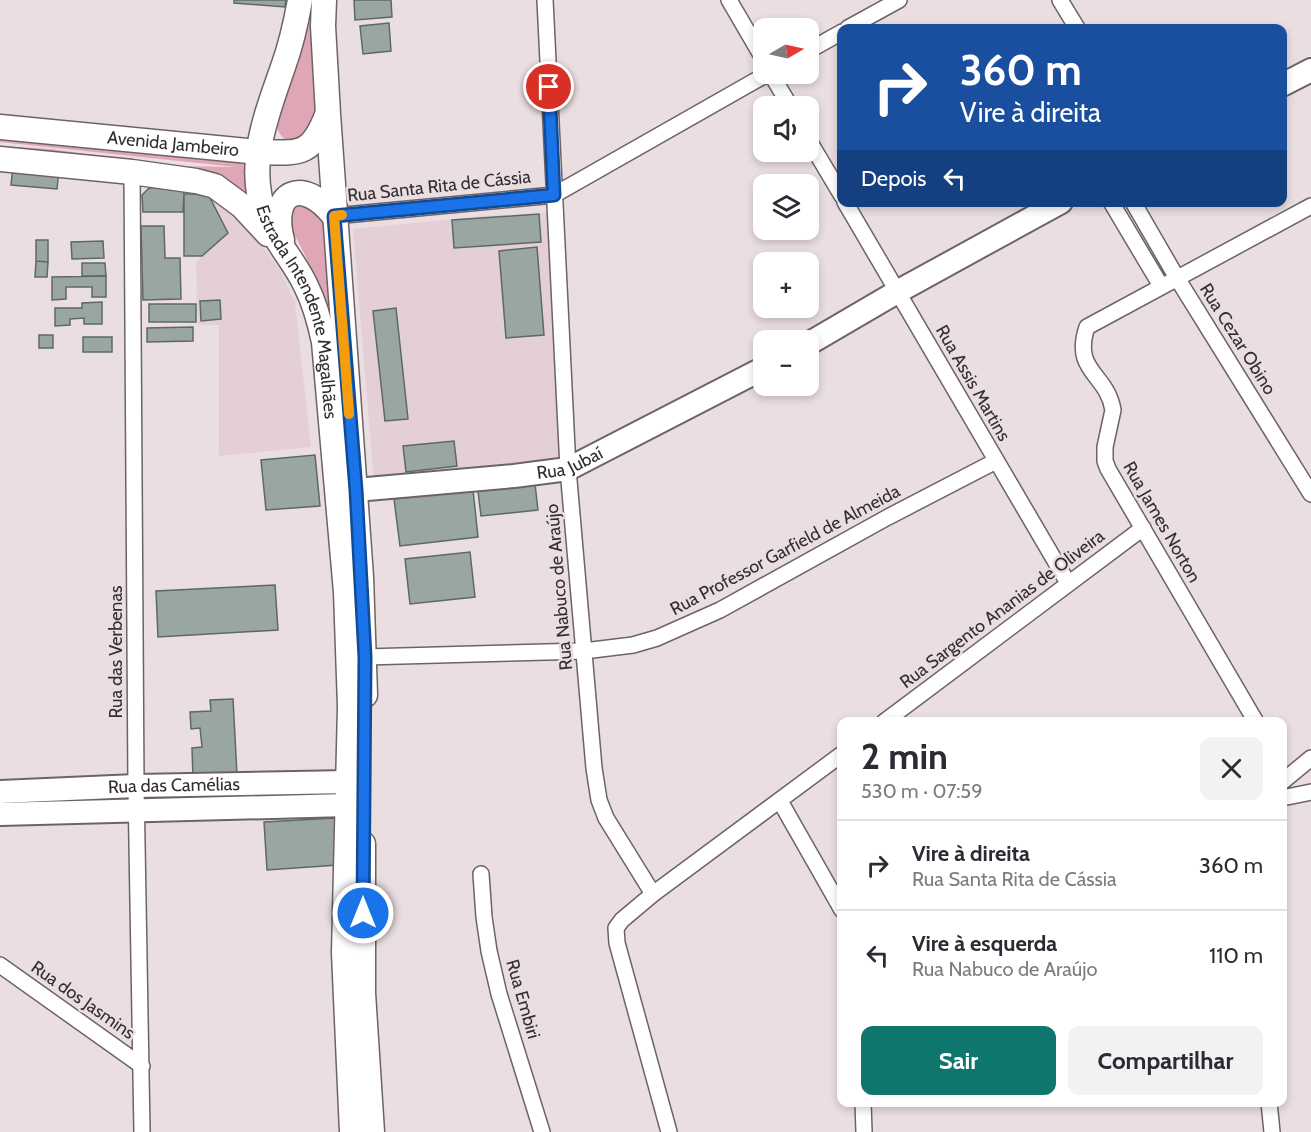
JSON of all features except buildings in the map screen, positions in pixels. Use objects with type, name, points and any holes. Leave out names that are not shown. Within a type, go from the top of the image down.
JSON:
[{"type":"main road","name":"Estrada Intendente Magalhães","points":[[300,0],[290,44],[262,126],[257,178],[266,218],[306,284],[317,312],[324,342],[346,592],[350,706],[344,953],[352,1132]]},
{"type":"main road","name":"Estrada Intendente Magalhães","points":[[324,0],[323,26],[334,216],[356,490],[365,657],[363,993],[372,1132]]},
{"type":"main road","name":"Avenida Jambeiro","points":[[0,128],[258,152],[291,153],[308,147],[317,139],[328,114]]},
{"type":"main road","name":"Avenida Jambeiro","points":[[0,159],[132,172],[215,186],[242,206],[286,254]]},
{"type":"main road","points":[[286,254],[278,220],[280,207],[287,198],[294,194],[306,193],[316,197],[334,216]]},
{"type":"street","name":"Rua Nabuco de Araújo","points":[[545,0],[567,469],[594,768],[599,800],[606,818],[653,894]]},
{"type":"street","points":[[729,0],[753,41]]},
{"type":"street","points":[[855,24],[899,0]]},
{"type":"street","points":[[1060,0],[1075,24]]},
{"type":"street","points":[[819,45],[837,35]]},
{"type":"street","points":[[1287,82],[1311,70]]},
{"type":"street","name":"Rua Santa Rita de Cássia","points":[[334,216],[554,195],[753,83]]},
{"type":"street","points":[[819,157],[837,188]]},
{"type":"street","name":"Rua das Verbenas","points":[[132,172],[136,786],[142,1132]]},
{"type":"street","name":"Rua James Norton","points":[[1253,717],[1105,461],[1105,447],[1113,411],[1104,389],[1084,358],[1082,344],[1088,327],[1311,206]]},
{"type":"street","name":"Rua Assis Martins","points":[[848,207],[1068,583]]},
{"type":"street","points":[[819,338],[1052,207]]},
{"type":"street","points":[[1114,207],[1161,286]]},
{"type":"street","name":"Rua Cezar Obino","points":[[1136,207],[1177,278],[1311,494]]},
{"type":"street","name":"Rua Jubaí","points":[[356,490],[567,469],[753,374]]},
{"type":"street","name":"Rua Professor Garfield de Almeida","points":[[365,657],[584,651],[633,645],[720,610],[888,517],[996,461]]},
{"type":"street","name":"Rua Sargento Ananias de Oliveira","points":[[891,717],[1143,528]]},
{"type":"street","points":[[669,1132],[616,938],[616,928],[622,920],[653,894],[837,758]]},
{"type":"street","points":[[1287,777],[1310,762]]},
{"type":"street","name":"Rua das Camélias","points":[[0,792],[136,786],[348,794]]},
{"type":"street","points":[[1287,797],[1311,792]]},
{"type":"street","name":"Rua das Camélias","points":[[0,814],[137,809],[348,794]]},
{"type":"street","points":[[780,801],[837,901]]},
{"type":"street","name":"Rua Embiri","points":[[481,874],[489,951],[499,994],[542,1132]]},
{"type":"street","name":"Rua dos Jasmins","points":[[0,965],[142,1066]]},
{"type":"street","points":[[864,1107],[864,1132]]},
{"type":"street","points":[[1270,1107],[1272,1132]]},
{"type":"shaded area","points":[[319,0],[316,118],[308,138],[287,141],[280,134],[276,125],[277,114],[286,82]]},
{"type":"shaded area","points":[[0,129],[248,153],[257,197],[0,156],[0,146],[50,149],[174,166],[236,167],[0,142]]},
{"type":"shaded area","points":[[208,194],[232,205],[280,270],[295,302],[311,447],[219,456],[219,325],[198,325],[196,262],[228,233]]},
{"type":"shaded area","points":[[309,203],[327,225],[334,321],[290,226],[289,212],[298,205]]},
{"type":"shaded area","points":[[547,213],[561,461],[374,480],[353,229],[484,216]]},
{"type":"slow traffic","points":[[342,215],[334,216],[349,414]]},
{"type":"route","points":[[363,913],[365,657],[362,577],[334,216],[554,195],[549,87]]}]
